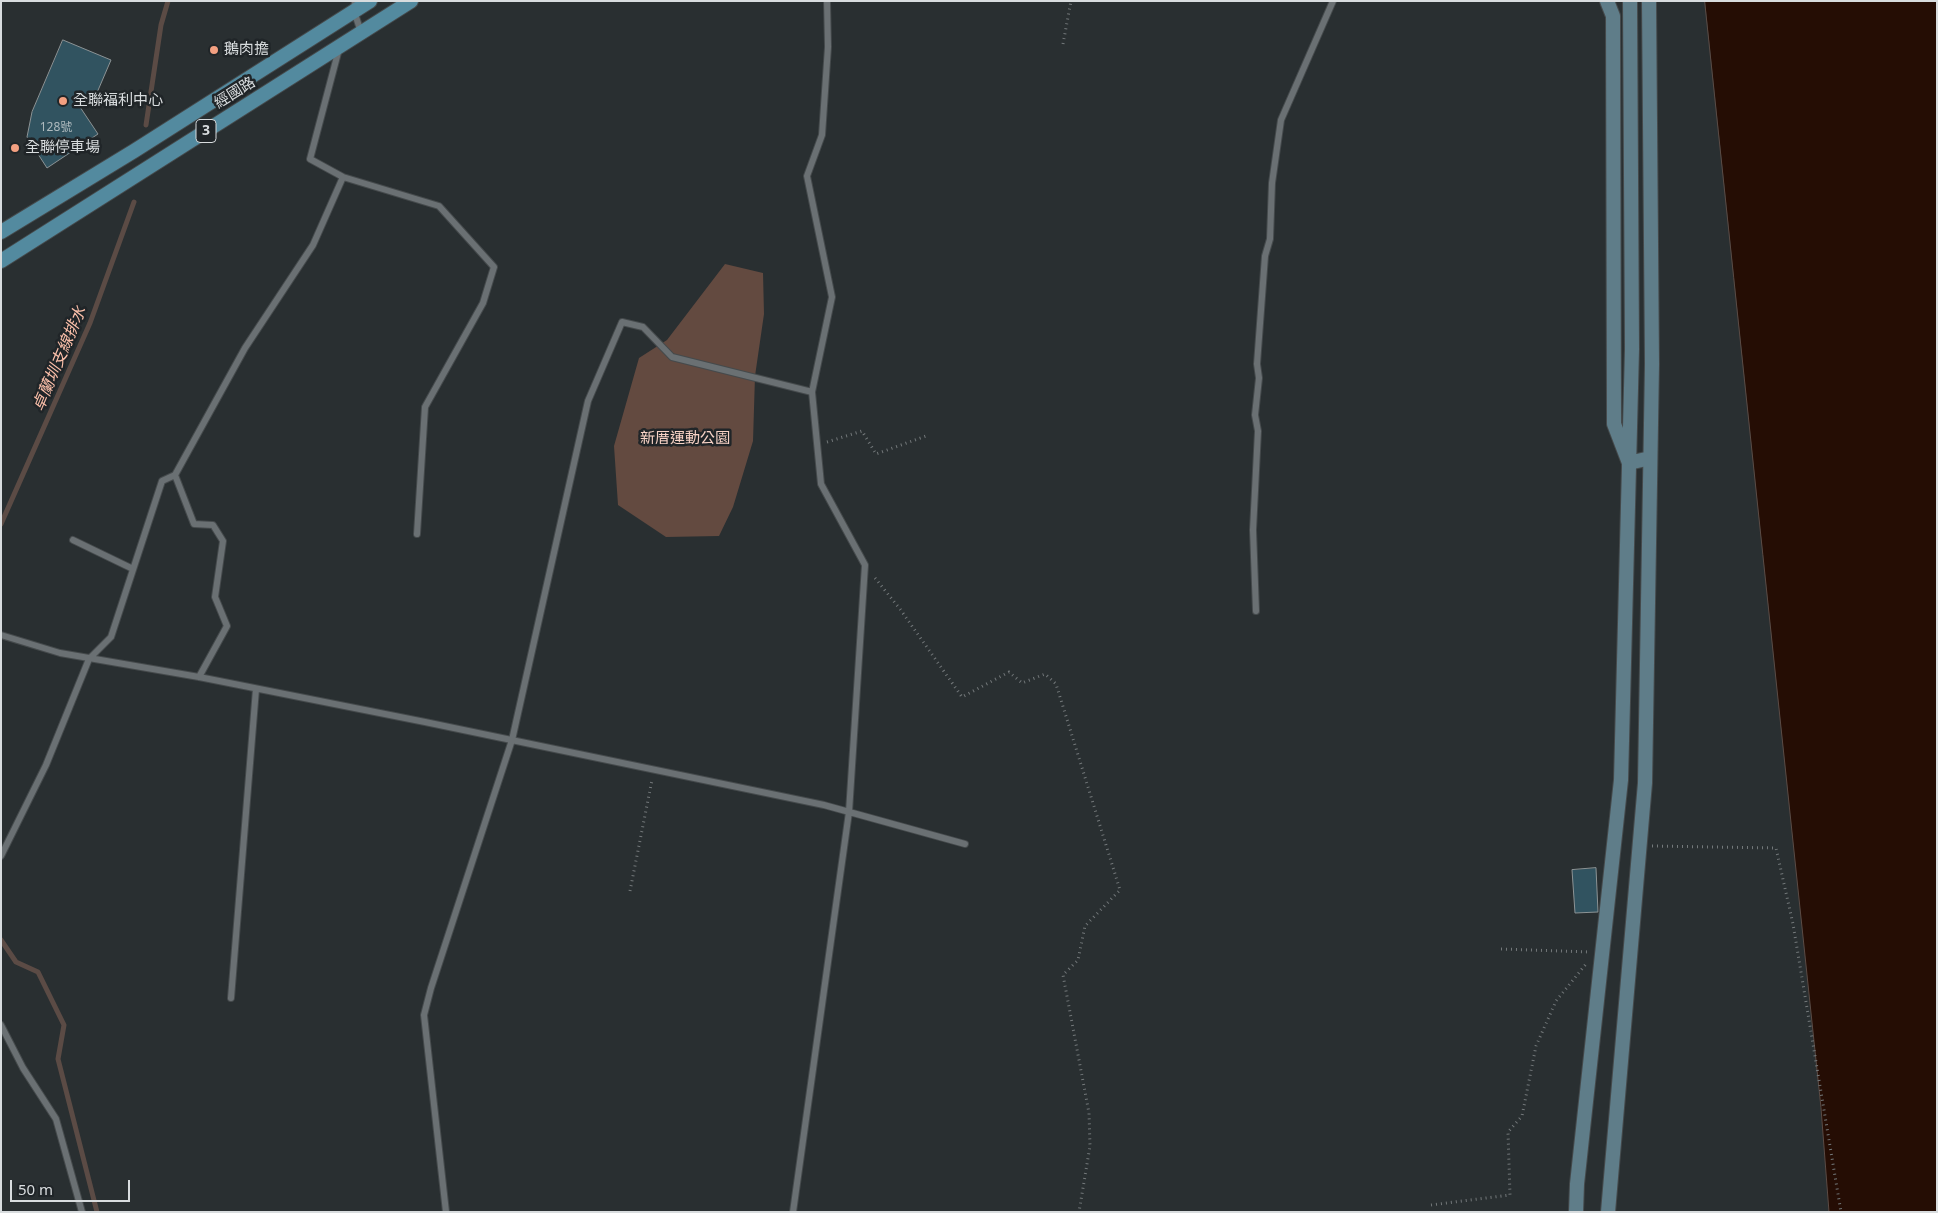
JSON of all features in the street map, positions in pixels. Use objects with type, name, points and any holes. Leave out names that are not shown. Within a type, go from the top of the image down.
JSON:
[{"type":"main road","name":"經國路","points":[[1,232],[134,151],[354,6],[370,1]]},
{"type":"main road","name":"經國路","points":[[1,261],[411,1]]},
{"type":"main road","points":[[1607,1],[1613,16],[1614,424],[1628,463]]},
{"type":"main road","points":[[1576,1212],[1578,1175],[1621,780],[1632,349],[1630,1]]},
{"type":"main road","points":[[1608,1212],[1645,783],[1652,354],[1649,1]]},
{"type":"main road","points":[[1628,463],[1650,458]]},
{"type":"lane","points":[[792,1212],[849,812],[865,565],[821,484],[812,392],[832,296],[807,176],[822,135],[828,47],[826,1]]},
{"type":"lane","points":[[1256,611],[1253,530],[1258,431],[1255,415],[1259,378],[1257,364],[1265,256],[1270,239],[1272,183],[1281,120],[1333,1]]},
{"type":"lane","points":[[354,6],[361,32]]},
{"type":"lane","points":[[340,45],[310,159],[343,177],[439,206],[494,267],[483,303],[425,407],[417,534]]},
{"type":"lane","points":[[1,856],[46,765],[89,659],[111,637],[162,482],[175,474],[245,348],[313,245],[343,177]]},
{"type":"lane","points":[[446,1212],[424,1015],[431,988],[512,740],[588,401],[622,322],[643,327],[672,357],[812,392]]},
{"type":"lane","points":[[175,474],[194,524],[213,525],[223,541],[216,597],[227,626],[199,678]]},
{"type":"lane","points":[[73,540],[134,569]]},
{"type":"lane","points":[[1,635],[60,653],[199,678],[512,740],[849,812],[965,844]]},
{"type":"lane","points":[[232,998],[256,689]]},
{"type":"lane","points":[[1,1025],[23,1068],[56,1119],[82,1212]]},
{"type":"path","points":[[1063,44],[1070,1]]},
{"type":"path","points":[[817,445],[862,431],[876,454],[926,436]]},
{"type":"path","points":[[865,565],[900,609],[962,697],[1009,672],[1022,683],[1046,674],[1056,684],[1120,890],[1085,926],[1078,960],[1063,975],[1089,1113],[1090,1146],[1079,1212]]},
{"type":"path","points":[[630,891],[654,770]]},
{"type":"path","points":[[1639,846],[1776,848],[1793,924],[1841,1212]]},
{"type":"path","points":[[1431,1205],[1510,1195],[1508,1132],[1522,1116],[1536,1046],[1556,1001],[1596,952],[1501,949]]},
{"type":"green space","name":"新厝運動公園","points":[[725,264],[763,273],[764,314],[755,376],[753,441],[733,507],[719,536],[666,537],[618,505],[614,446],[639,358],[667,340]]},
{"type":"shaded area","points":[[1705,1],[1937,1],[1937,1212],[1829,1212],[1821,1108]]},
{"type":"building","name":"全聯福利中心","points":[[63,40],[111,60],[96,95],[80,107],[98,134],[47,168],[27,137],[32,112]]},
{"type":"building","points":[[1596,868],[1598,912],[1575,913],[1572,870]]},
{"type":"waterway","name":"卓蘭圳支線排水","points":[[146,125],[161,25],[168,1]]},
{"type":"waterway","name":"卓蘭圳支線排水","points":[[1,524],[90,323],[134,202]]},
{"type":"waterway","name":"卓蘭圳支線排水","points":[[1,940],[16,962],[38,972],[64,1025],[58,1059],[97,1212]]},
{"type":"place","name":"鵝肉擔","points":[[214,50]]},
{"type":"place","name":"全聯福利中心","points":[[63,101]]},
{"type":"place","name":"全聯停車場","points":[[15,148]]}]
